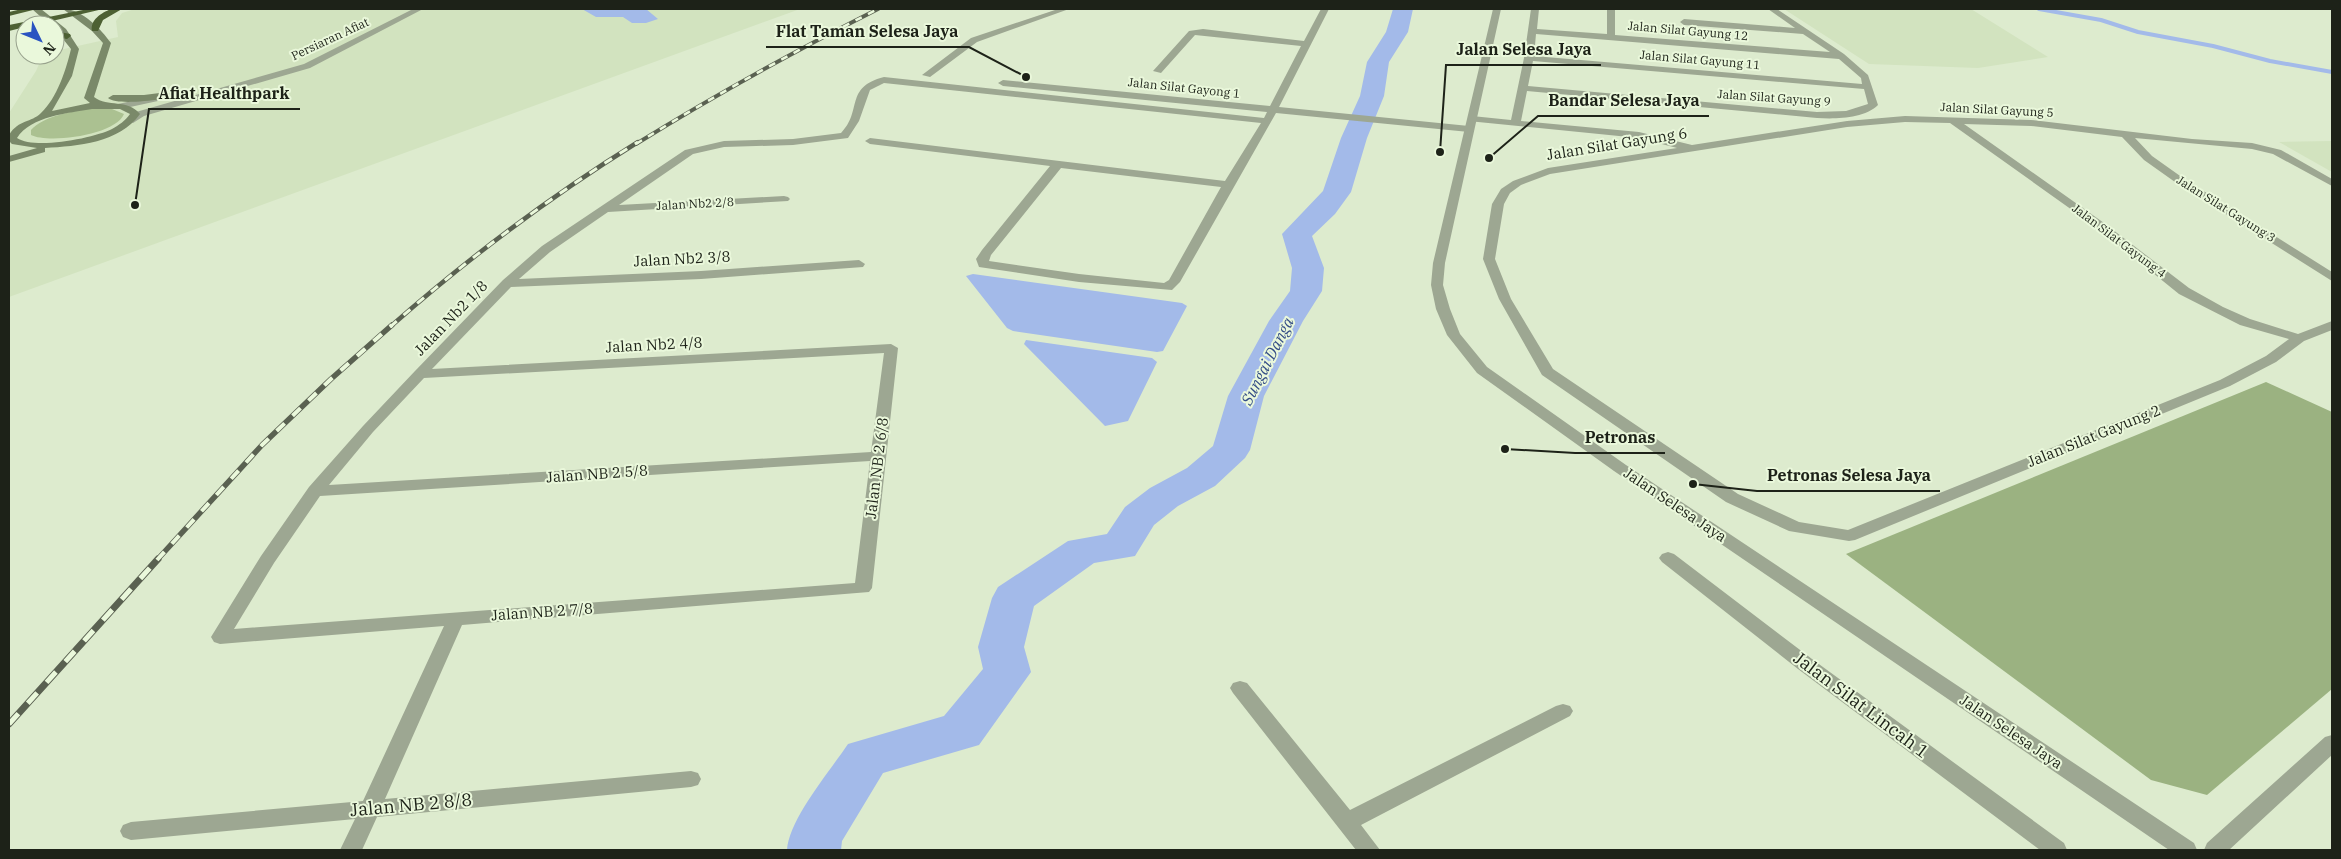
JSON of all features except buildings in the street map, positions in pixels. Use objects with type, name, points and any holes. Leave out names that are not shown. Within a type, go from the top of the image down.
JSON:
[{"type":"highway","points":[[9,14],[35,9]]},
{"type":"highway","points":[[55,15],[70,11],[99,9]]},
{"type":"highway","points":[[95,30],[97,21],[103,15],[118,9]]},
{"type":"main road","points":[[70,11],[95,30],[107,43],[104,58],[91,84],[89,98],[94,102],[108,106]]},
{"type":"main road","points":[[43,117],[59,95],[73,62],[75,48],[67,36]]},
{"type":"main road","points":[[91,84],[103,94],[112,98],[144,98],[183,93]]},
{"type":"main road","points":[[9,159],[112,132],[133,120],[136,114],[132,109],[121,106],[76,109],[43,117],[20,128],[10,139],[26,145],[59,145]]},
{"type":"street","name":"Persiaran Afiat","points":[[121,106],[183,93],[282,67],[332,45],[398,9]]},
{"type":"street","name":"Persiaran Afiat","points":[[133,120],[140,114],[293,70],[337,52],[419,9]]},
{"type":"street","points":[[927,75],[974,40],[1065,9]]},
{"type":"street","points":[[1058,164],[986,253],[982,259],[983,264],[1079,278],[1167,286],[1174,282],[1228,185],[1274,110],[1325,9]]},
{"type":"street","name":"Jalan Selesa Jaya","points":[[1498,9],[1439,264],[1437,285],[1443,309],[1454,335],[1482,370],[1620,468],[2186,850]]},
{"type":"street","points":[[1515,123],[1528,58],[1535,9]]},
{"type":"street","points":[[1611,9],[1611,38]]},
{"type":"street","points":[[1772,9],[1841,56],[1865,77],[1869,87]]},
{"type":"street","points":[[1685,29],[1808,32]]},
{"type":"street","name":"Jalan Silat Gayung 12","points":[[1532,31],[1611,38],[1685,29],[1841,56]]},
{"type":"street","points":[[1158,70],[1192,34],[1203,32],[1306,44]]},
{"type":"street","name":"Jalan Silat Gayung 11","points":[[1528,58],[1869,87]]},
{"type":"street","points":[[282,67],[293,70]]},
{"type":"street","name":"Jalan Silat Gayong 1","points":[[899,82],[911,75],[927,75],[1436,126],[1515,123],[1639,135],[1694,148]]},
{"type":"street","name":"Jalan Nb2 1/8","points":[[220,637],[267,560],[315,491],[368,429],[420,374],[507,283],[546,249],[689,152],[724,144],[793,142],[844,136],[854,125],[857,108],[868,84],[878,80],[899,82]]},
{"type":"street","points":[[899,82],[1266,121]]},
{"type":"street","name":"Jalan Silat Gayung 9","points":[[1522,88],[1817,115],[1852,112],[1873,105],[1869,87]]},
{"type":"street","name":"Jalan Silat Gayung 5","points":[[1715,145],[1847,124],[1905,119],[2031,123],[2126,135],[2252,146],[2277,152],[2332,183]]},
{"type":"street","name":"Jalan Silat Gayung 4","points":[[1952,119],[2100,225],[2184,290],[2218,310],[2245,322],[2299,338]]},
{"type":"street","name":"Jalan Silat Gayung 3","points":[[2126,135],[2148,158],[2179,180],[2332,277]]},
{"type":"street","points":[[870,141],[1228,185]]},
{"type":"street","name":"Jalan Silat Gayung 6","points":[[1715,145],[1548,171],[1517,183],[1505,191],[1498,204],[1489,259],[1504,299],[1547,372],[1732,498],[1795,527],[1849,536]]},
{"type":"street","name":"Jalan Nb2 2/8","points":[[606,209],[784,200]]},
{"type":"street","name":"Jalan Nb2 3/8","points":[[507,283],[701,275],[859,264]]},
{"type":"street","name":"Jalan Silat Gayung 2","points":[[1849,536],[2226,383],[2271,360],[2299,338],[2332,325]]},
{"type":"street","name":"Jalan Nb2 4/8","points":[[420,374],[891,348]]},
{"type":"street","name":"Jalan NB 2 6/8","points":[[863,588],[891,348]]},
{"type":"street","name":"Jalan NB 2 5/8","points":[[315,491],[878,456]]},
{"type":"street","name":"Jalan Silat Lincah 1","points":[[1668,558],[1805,664],[2056,850]]},
{"type":"street","name":"Jalan NB 2 7/8","points":[[220,637],[863,588]]},
{"type":"street","points":[[350,850],[456,619]]},
{"type":"street","points":[[1240,688],[1369,850]]},
{"type":"street","points":[[1347,822],[1563,711]]},
{"type":"street","points":[[2215,850],[2332,743]]},
{"type":"street","name":"Jalan NB 2 8/8","points":[[130,830],[691,779]]},
{"type":"shaded area","points":[[135,9],[800,9],[9,297],[9,113],[39,65],[65,65],[65,49],[118,37],[116,21],[122,13]]},
{"type":"shaded area","points":[[1784,9],[1971,9],[2048,57],[1978,68],[1869,64]]},
{"type":"shaded area","points":[[86,109],[112,109],[124,114],[109,127],[81,136],[40,138],[31,135],[31,130],[42,121]]},
{"type":"shaded area","points":[[2332,141],[2332,172],[2279,142]]},
{"type":"shaded area","points":[[2266,382],[2332,412],[2332,689],[2207,795],[2151,780],[1846,554]]},
{"type":"water","points":[[582,9],[646,9],[658,19],[646,23],[632,23],[623,17],[596,17]]},
{"type":"water","points":[[973,274],[1182,303],[1187,306],[1163,351],[1157,352],[1013,331],[1007,328],[966,276]]},
{"type":"water","points":[[1026,340],[1152,358],[1157,362],[1128,421],[1105,426],[1024,344]]},
{"type":"waterway","name":"Sungai Danga","points":[[814,850],[815,837],[866,758],[961,731],[1007,672],[1001,647],[1014,598],[1083,551],[1120,546],[1139,516],[1164,497],[1201,477],[1231,450],[1246,396],[1286,321],[1306,291],[1308,268],[1297,234],[1325,208],[1337,192],[1354,138],[1372,96],[1378,62],[1397,32],[1403,9]]},
{"type":"waterway","points":[[2039,9],[2101,20],[2138,32],[2213,46],[2270,61],[2332,72]]},
{"type":"railway","points":[[636,144],[695,108],[878,9]]},
{"type":"railway","points":[[390,327],[510,229],[573,184],[638,142]]},
{"type":"railway","points":[[157,560],[262,445],[331,379],[392,325]]},
{"type":"railway","points":[[9,724],[158,559]]},
{"type":"place","name":"Flat Taman Selesa Jaya","points":[[1026,77]]},
{"type":"place","name":"Jalan Selesa Jaya","points":[[1440,152]]},
{"type":"place","name":"Bandar Selesa Jaya","points":[[1489,158]]},
{"type":"place","name":"Afiat Healthpark","points":[[135,205]]},
{"type":"place","name":"Petronas","points":[[1505,449]]},
{"type":"place","name":"Petronas Selesa Jaya","points":[[1693,484]]}]
